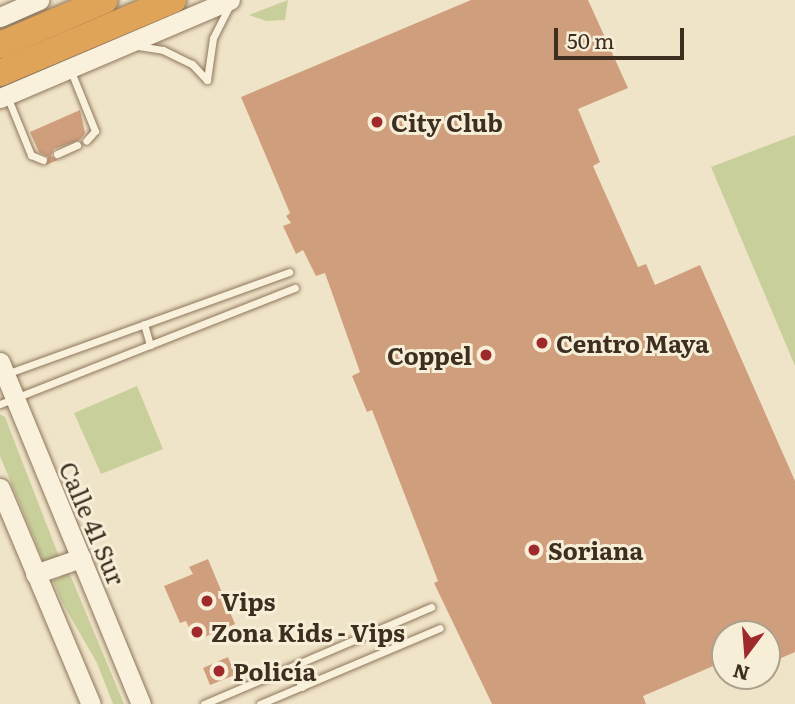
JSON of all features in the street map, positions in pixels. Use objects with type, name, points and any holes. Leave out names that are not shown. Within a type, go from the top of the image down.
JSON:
[{"type":"highway","points":[[0,45],[105,0]]},
{"type":"highway","points":[[2,89],[173,0]]},
{"type":"main road","points":[[0,17],[39,0]]},
{"type":"main road","points":[[2,89],[70,68],[232,0]]},
{"type":"main road","name":"Calle 41 Sur","points":[[2,371],[8,401],[81,558],[141,704]]},
{"type":"main road","points":[[0,488],[92,704]]},
{"type":"main road","points":[[35,574],[81,558]]},
{"type":"lane","points":[[126,44],[163,50],[192,64],[207,80],[213,38],[232,0]]},
{"type":"lane","points":[[70,68],[94,131],[86,141]]},
{"type":"lane","points":[[2,89],[31,155],[43,160]]},
{"type":"lane","points":[[57,154],[77,145]]},
{"type":"lane","points":[[2,371],[289,272]]},
{"type":"lane","points":[[8,401],[295,288]]},
{"type":"lane","points":[[144,324],[150,345]]},
{"type":"lane","points":[[204,704],[293,669],[431,607]]},
{"type":"lane","points":[[260,704],[440,628]]},
{"type":"lane","points":[[293,669],[302,687]]},
{"type":"green space","points":[[288,0],[285,20],[266,21],[249,15]]},
{"type":"green space","points":[[795,135],[795,366],[711,167]]},
{"type":"green space","points":[[137,386],[163,449],[101,474],[74,413]]},
{"type":"green space","points":[[0,414],[5,417],[60,559],[44,562],[0,456]]},
{"type":"green space","points":[[68,573],[124,704],[113,704],[97,663],[53,581]]},
{"type":"building","name":"Centro Maya","points":[[471,0],[588,0],[628,88],[578,109],[600,162],[593,166],[638,267],[646,264],[655,285],[700,265],[795,481],[795,652],[781,658],[781,620],[711,620],[711,667],[643,696],[646,704],[492,704],[434,583],[438,581],[372,410],[367,412],[352,376],[360,372],[325,273],[316,276],[303,250],[296,254],[283,226],[291,223],[286,216],[290,213],[241,97]]},
{"type":"building","points":[[80,110],[85,133],[80,140],[54,149],[51,156],[58,160],[46,165],[48,157],[39,152],[30,132]]},
{"type":"building","points":[[208,559],[235,624],[195,641],[186,621],[180,623],[164,586],[193,574],[189,567]]},
{"type":"building","name":"Policía","points":[[228,657],[235,675],[210,685],[203,668]]},
{"type":"place","name":"City Club","points":[[377,122]]},
{"type":"place","name":"Centro Maya","points":[[542,343]]},
{"type":"place","name":"Coppel","points":[[486,355]]},
{"type":"place","name":"Soriana","points":[[534,550]]},
{"type":"place","name":"Vips","points":[[207,601]]},
{"type":"place","name":"Zona Kids - Vips","points":[[197,632]]},
{"type":"place","name":"Policía","points":[[219,671]]}]
